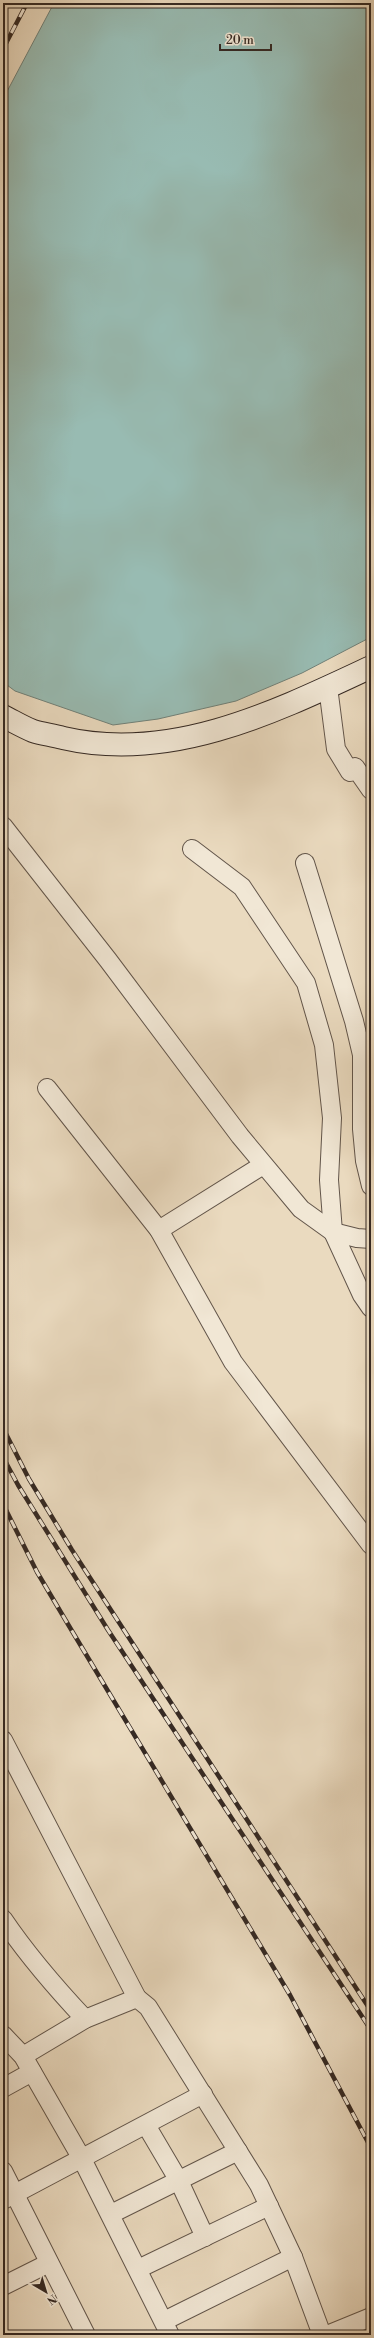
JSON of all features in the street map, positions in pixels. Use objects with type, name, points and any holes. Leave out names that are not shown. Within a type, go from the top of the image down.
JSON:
[{"type":"main road","points":[[3,716],[34,731],[73,740],[116,746],[156,744],[226,727],[260,716],[371,667]]},
{"type":"street","points":[[328,687],[336,749],[352,770],[371,790]]},
{"type":"street","points":[[3,826],[108,960],[263,1165],[301,1209],[333,1232],[364,1238]]},
{"type":"street","points":[[192,849],[242,887],[306,983],[324,1045],[332,1118],[329,1180],[333,1232],[362,1295],[371,1308]]},
{"type":"street","points":[[305,863],[354,1021],[362,1055],[362,1129],[365,1162],[371,1186]]},
{"type":"street","points":[[47,1088],[159,1230],[233,1362],[371,1545]]},
{"type":"street","points":[[159,1230],[263,1165]]},
{"type":"street","points":[[3,1740],[137,1998],[148,2007],[259,2184],[293,2257],[322,2335]]},
{"type":"street","points":[[3,1919],[26,1954],[46,1978],[85,2019]]},
{"type":"street","points":[[23,2056],[85,2019],[137,1998]]},
{"type":"street","points":[[3,2035],[23,2056],[82,2159],[167,2328],[293,2257]]},
{"type":"street","points":[[3,2088],[32,2072]]},
{"type":"street","points":[[9,2197],[203,2094]]},
{"type":"street","points":[[146,2125],[179,2181],[205,2237]]},
{"type":"street","points":[[110,2214],[238,2151]]},
{"type":"street","points":[[3,2171],[9,2197],[49,2263],[86,2335]]},
{"type":"street","points":[[138,2269],[269,2206]]},
{"type":"street","points":[[3,2286],[49,2263]]},
{"type":"street","points":[[327,2335],[371,2317]]},
{"type":"water","points":[[54,3],[371,3],[371,637],[302,673],[236,701],[158,719],[113,725],[15,691],[3,682],[3,99]]},
{"type":"railway","points":[[3,12],[8,3]]},
{"type":"railway","points":[[3,49],[27,3]]},
{"type":"railway","points":[[3,1428],[29,1479],[72,1550],[371,2011]]},
{"type":"railway","points":[[3,1457],[18,1485],[108,1630],[371,2030]]},
{"type":"railway","points":[[3,1504],[37,1572],[290,1995],[371,2148]]}]
